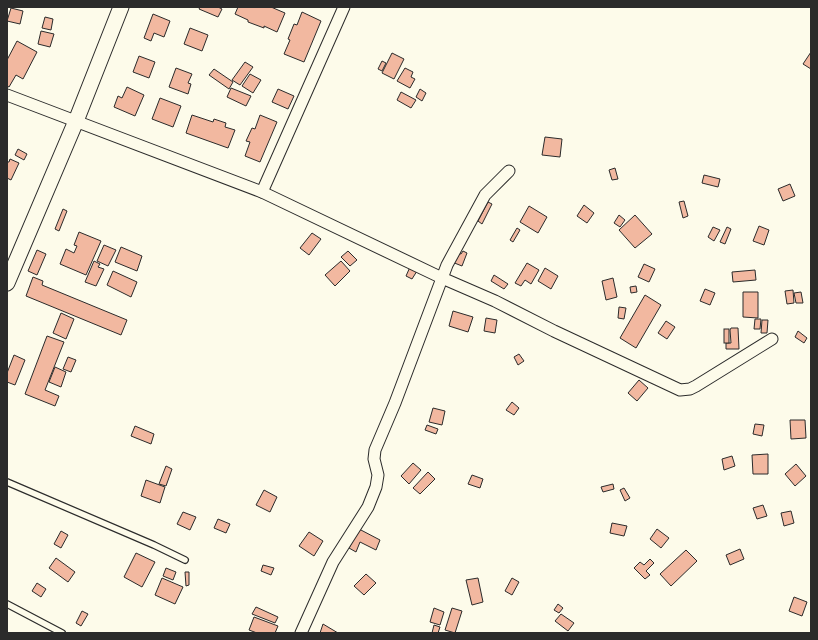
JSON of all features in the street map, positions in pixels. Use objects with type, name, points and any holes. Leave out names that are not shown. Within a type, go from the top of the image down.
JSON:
[{"type":"main road","points":[[7,283],[76,121],[122,7]]},
{"type":"street","points":[[262,192],[344,7]]},
{"type":"street","points":[[7,95],[262,192],[680,390],[690,389],[696,386],[772,339]]},
{"type":"street","points":[[301,633],[333,562],[368,507],[376,487],[378,475],[374,460],[375,450],[395,403],[447,265],[485,195],[509,171]]},
{"type":"lane","points":[[7,482],[154,545],[185,560]]},
{"type":"lane","points":[[7,604],[62,633]]},
{"type":"building","points":[[200,7],[218,7],[222,9],[218,17],[199,9]]},
{"type":"building","points":[[238,7],[271,7],[285,13],[277,32],[264,26],[264,28],[248,22],[248,20],[235,14]]},
{"type":"building","points":[[11,8],[23,11],[20,24],[7,21]]},
{"type":"building","points":[[302,12],[321,21],[304,62],[284,54],[290,40],[288,39],[294,24],[297,25]]},
{"type":"building","points":[[153,14],[170,21],[164,37],[154,33],[151,41],[144,38]]},
{"type":"building","points":[[45,17],[53,19],[51,30],[42,28]]},
{"type":"building","points":[[190,28],[208,35],[202,51],[184,44]]},
{"type":"building","points":[[41,31],[54,34],[50,47],[38,44]]},
{"type":"building","points":[[17,41],[37,52],[23,79],[16,75],[9,87],[7,86],[7,60]]},
{"type":"building","points":[[811,52],[811,69],[803,64]]},
{"type":"building","points":[[392,53],[404,59],[394,79],[382,73]]},
{"type":"building","points":[[139,56],[155,62],[149,78],[133,72]]},
{"type":"building","points":[[382,61],[386,63],[382,71],[378,69]]},
{"type":"building","points":[[245,62],[253,67],[240,85],[232,80]]},
{"type":"building","points":[[176,68],[192,74],[188,83],[191,84],[188,94],[169,87]]},
{"type":"building","points":[[405,68],[413,72],[411,77],[415,79],[410,88],[397,81]]},
{"type":"building","points":[[214,69],[233,82],[229,89],[209,75]]},
{"type":"building","points":[[250,74],[261,80],[253,93],[242,86]]},
{"type":"building","points":[[127,87],[144,95],[135,116],[114,107],[118,96],[122,98]]},
{"type":"building","points":[[231,88],[251,96],[246,106],[227,97]]},
{"type":"building","points":[[278,89],[294,96],[288,109],[272,102]]},
{"type":"building","points":[[420,89],[426,93],[422,101],[416,97]]},
{"type":"building","points":[[401,92],[416,100],[411,108],[397,100]]},
{"type":"building","points":[[160,98],[181,106],[173,127],[152,119]]},
{"type":"building","points":[[192,115],[213,122],[214,119],[226,123],[225,127],[235,130],[228,148],[186,133]]},
{"type":"building","points":[[260,115],[277,122],[260,162],[245,156],[250,142],[246,141],[252,128],[255,129]]},
{"type":"building","points":[[545,137],[562,139],[560,157],[542,155]]},
{"type":"building","points":[[18,149],[27,154],[24,160],[15,155]]},
{"type":"building","points":[[10,159],[19,163],[11,180],[7,178],[7,162],[9,162]]},
{"type":"building","points":[[615,168],[618,179],[612,180],[609,170]]},
{"type":"building","points":[[704,175],[720,179],[718,187],[702,183]]},
{"type":"building","points":[[790,184],[795,196],[783,201],[778,189]]},
{"type":"building","points":[[684,201],[688,216],[683,218],[679,202]]},
{"type":"building","points":[[488,202],[492,204],[482,224],[478,221]]},
{"type":"building","points":[[584,205],[594,213],[587,223],[577,216]]},
{"type":"building","points":[[529,206],[547,217],[538,233],[520,222]]},
{"type":"building","points":[[63,209],[67,211],[59,231],[55,229]]},
{"type":"building","points":[[619,215],[625,220],[620,227],[614,223]]},
{"type":"building","points":[[635,215],[652,234],[635,248],[619,230]]},
{"type":"building","points":[[759,226],[769,230],[764,245],[753,241]]},
{"type":"building","points":[[713,227],[720,230],[714,241],[708,237]]},
{"type":"building","points":[[727,227],[731,229],[725,244],[720,242]]},
{"type":"building","points":[[517,228],[520,230],[513,242],[510,240]]},
{"type":"building","points":[[79,232],[101,241],[86,275],[60,264],[66,249],[74,253],[77,246],[74,245]]},
{"type":"building","points":[[312,233],[321,239],[309,255],[300,248]]},
{"type":"building","points":[[104,245],[116,250],[108,266],[97,261]]},
{"type":"building","points":[[121,247],[142,256],[137,271],[115,262]]},
{"type":"building","points":[[37,250],[46,254],[37,275],[28,271]]},
{"type":"building","points":[[348,251],[357,260],[350,266],[341,257]]},
{"type":"building","points":[[463,251],[467,253],[462,266],[452,262],[458,253],[461,254]]},
{"type":"building","points":[[94,261],[100,264],[98,267],[104,269],[96,286],[85,282]]},
{"type":"building","points":[[341,261],[350,271],[335,286],[325,275]]},
{"type":"building","points":[[527,263],[539,270],[531,284],[525,280],[521,286],[515,283]]},
{"type":"building","points":[[644,264],[655,269],[649,282],[638,277]]},
{"type":"building","points":[[410,267],[417,271],[412,279],[406,276]]},
{"type":"building","points":[[545,268],[558,276],[551,289],[538,281]]},
{"type":"building","points":[[755,270],[756,280],[733,282],[732,272]]},
{"type":"building","points":[[113,271],[137,282],[131,297],[107,285]]},
{"type":"building","points":[[494,275],[508,284],[504,289],[491,281]]},
{"type":"building","points":[[33,277],[43,281],[42,285],[127,320],[121,335],[26,296]]},
{"type":"building","points":[[613,278],[617,297],[606,300],[602,281]]},
{"type":"building","points":[[636,286],[637,292],[631,293],[630,287]]},
{"type":"building","points":[[705,289],[715,293],[710,305],[700,301]]},
{"type":"building","points":[[793,290],[794,303],[787,304],[785,291]]},
{"type":"building","points":[[743,292],[758,292],[758,318],[743,317]]},
{"type":"building","points":[[801,292],[803,303],[796,303],[794,293]]},
{"type":"building","points":[[645,295],[661,305],[636,348],[620,338]]},
{"type":"building","points":[[619,307],[626,308],[624,319],[618,318]]},
{"type":"building","points":[[453,311],[473,317],[468,332],[449,326]]},
{"type":"building","points":[[61,313],[74,319],[66,339],[53,333]]},
{"type":"building","points":[[486,318],[497,320],[495,333],[484,331]]},
{"type":"building","points":[[755,319],[761,319],[760,329],[754,329]]},
{"type":"building","points":[[762,320],[768,320],[767,333],[761,333]]},
{"type":"building","points":[[666,321],[675,327],[667,339],[658,333]]},
{"type":"building","points":[[731,328],[738,328],[739,349],[726,349],[726,343],[731,343]]},
{"type":"building","points":[[724,329],[729,329],[729,343],[724,343]]},
{"type":"building","points":[[798,331],[807,338],[804,343],[795,337]]},
{"type":"building","points":[[47,336],[64,342],[45,390],[59,396],[55,406],[25,394]]},
{"type":"building","points":[[519,354],[524,361],[518,365],[514,357]]},
{"type":"building","points":[[14,355],[25,360],[15,385],[7,382],[7,373]]},
{"type":"building","points":[[68,357],[76,360],[71,372],[63,369]]},
{"type":"building","points":[[55,367],[66,372],[61,387],[49,382]]},
{"type":"building","points":[[639,380],[648,388],[637,401],[628,393]]},
{"type":"building","points":[[512,402],[519,408],[514,415],[506,410]]},
{"type":"building","points":[[433,408],[445,411],[442,425],[429,422]]},
{"type":"building","points":[[790,420],[805,420],[806,438],[791,439]]},
{"type":"building","points":[[755,424],[764,425],[762,436],[753,434]]},
{"type":"building","points":[[427,425],[438,429],[436,434],[425,430]]},
{"type":"building","points":[[135,426],[154,434],[151,444],[131,436]]},
{"type":"building","points":[[768,454],[768,474],[753,474],[752,455]]},
{"type":"building","points":[[732,456],[735,466],[724,470],[722,459]]},
{"type":"building","points":[[413,463],[421,470],[409,484],[401,476]]},
{"type":"building","points":[[796,464],[806,476],[795,486],[785,474]]},
{"type":"building","points":[[166,466],[172,469],[166,486],[159,484]]},
{"type":"building","points":[[428,472],[435,479],[420,494],[413,488]]},
{"type":"building","points":[[472,475],[483,479],[480,488],[468,484]]},
{"type":"building","points":[[146,480],[165,487],[160,503],[141,496]]},
{"type":"building","points":[[613,484],[614,489],[603,492],[601,487]]},
{"type":"building","points":[[624,488],[630,498],[625,501],[620,490]]},
{"type":"building","points":[[264,490],[277,497],[270,512],[256,505]]},
{"type":"building","points":[[763,505],[767,516],[757,519],[753,508]]},
{"type":"building","points":[[791,511],[794,523],[784,526],[781,513]]},
{"type":"building","points":[[183,512],[196,517],[190,530],[177,524]]},
{"type":"building","points":[[218,519],[230,524],[226,533],[214,528]]},
{"type":"building","points":[[612,523],[627,526],[624,536],[610,533]]},
{"type":"building","points":[[359,529],[380,540],[376,550],[360,542],[356,552],[349,548]]},
{"type":"building","points":[[657,529],[669,538],[661,548],[650,539]]},
{"type":"building","points":[[61,531],[68,535],[61,548],[54,544]]},
{"type":"building","points":[[309,532],[323,541],[314,556],[299,546]]},
{"type":"building","points":[[740,549],[744,559],[730,565],[726,555]]},
{"type":"building","points":[[686,550],[697,561],[671,586],[660,574]]},
{"type":"building","points":[[136,553],[155,562],[142,587],[124,577]]},
{"type":"building","points":[[56,558],[75,572],[68,582],[49,568]]},
{"type":"building","points":[[650,559],[654,563],[646,571],[650,575],[645,579],[634,568],[640,562],[644,565]]},
{"type":"building","points":[[263,565],[274,568],[271,575],[261,571]]},
{"type":"building","points":[[166,568],[176,572],[173,580],[163,576]]},
{"type":"building","points":[[185,572],[189,572],[189,585],[186,586]]},
{"type":"building","points":[[366,574],[376,583],[364,595],[354,586]]},
{"type":"building","points":[[162,578],[183,587],[175,604],[155,595]]},
{"type":"building","points":[[478,578],[483,602],[472,605],[466,580]]},
{"type":"building","points":[[512,578],[519,582],[512,595],[505,591]]},
{"type":"building","points":[[37,583],[46,589],[41,597],[32,591]]},
{"type":"building","points":[[794,597],[807,602],[802,616],[789,611]]},
{"type":"building","points":[[558,604],[563,608],[559,613],[554,610]]},
{"type":"building","points":[[256,607],[278,617],[275,623],[252,614]]},
{"type":"building","points":[[434,608],[444,612],[440,625],[430,622]]},
{"type":"building","points":[[452,608],[462,611],[455,633],[445,630]]},
{"type":"building","points":[[82,611],[88,614],[81,626],[76,623]]},
{"type":"building","points":[[561,614],[574,623],[568,631],[555,621]]},
{"type":"building","points":[[254,617],[278,626],[275,633],[257,633],[249,630]]},
{"type":"building","points":[[323,624],[338,633],[320,633]]},
{"type":"building","points":[[434,625],[440,627],[438,633],[432,633]]}]
